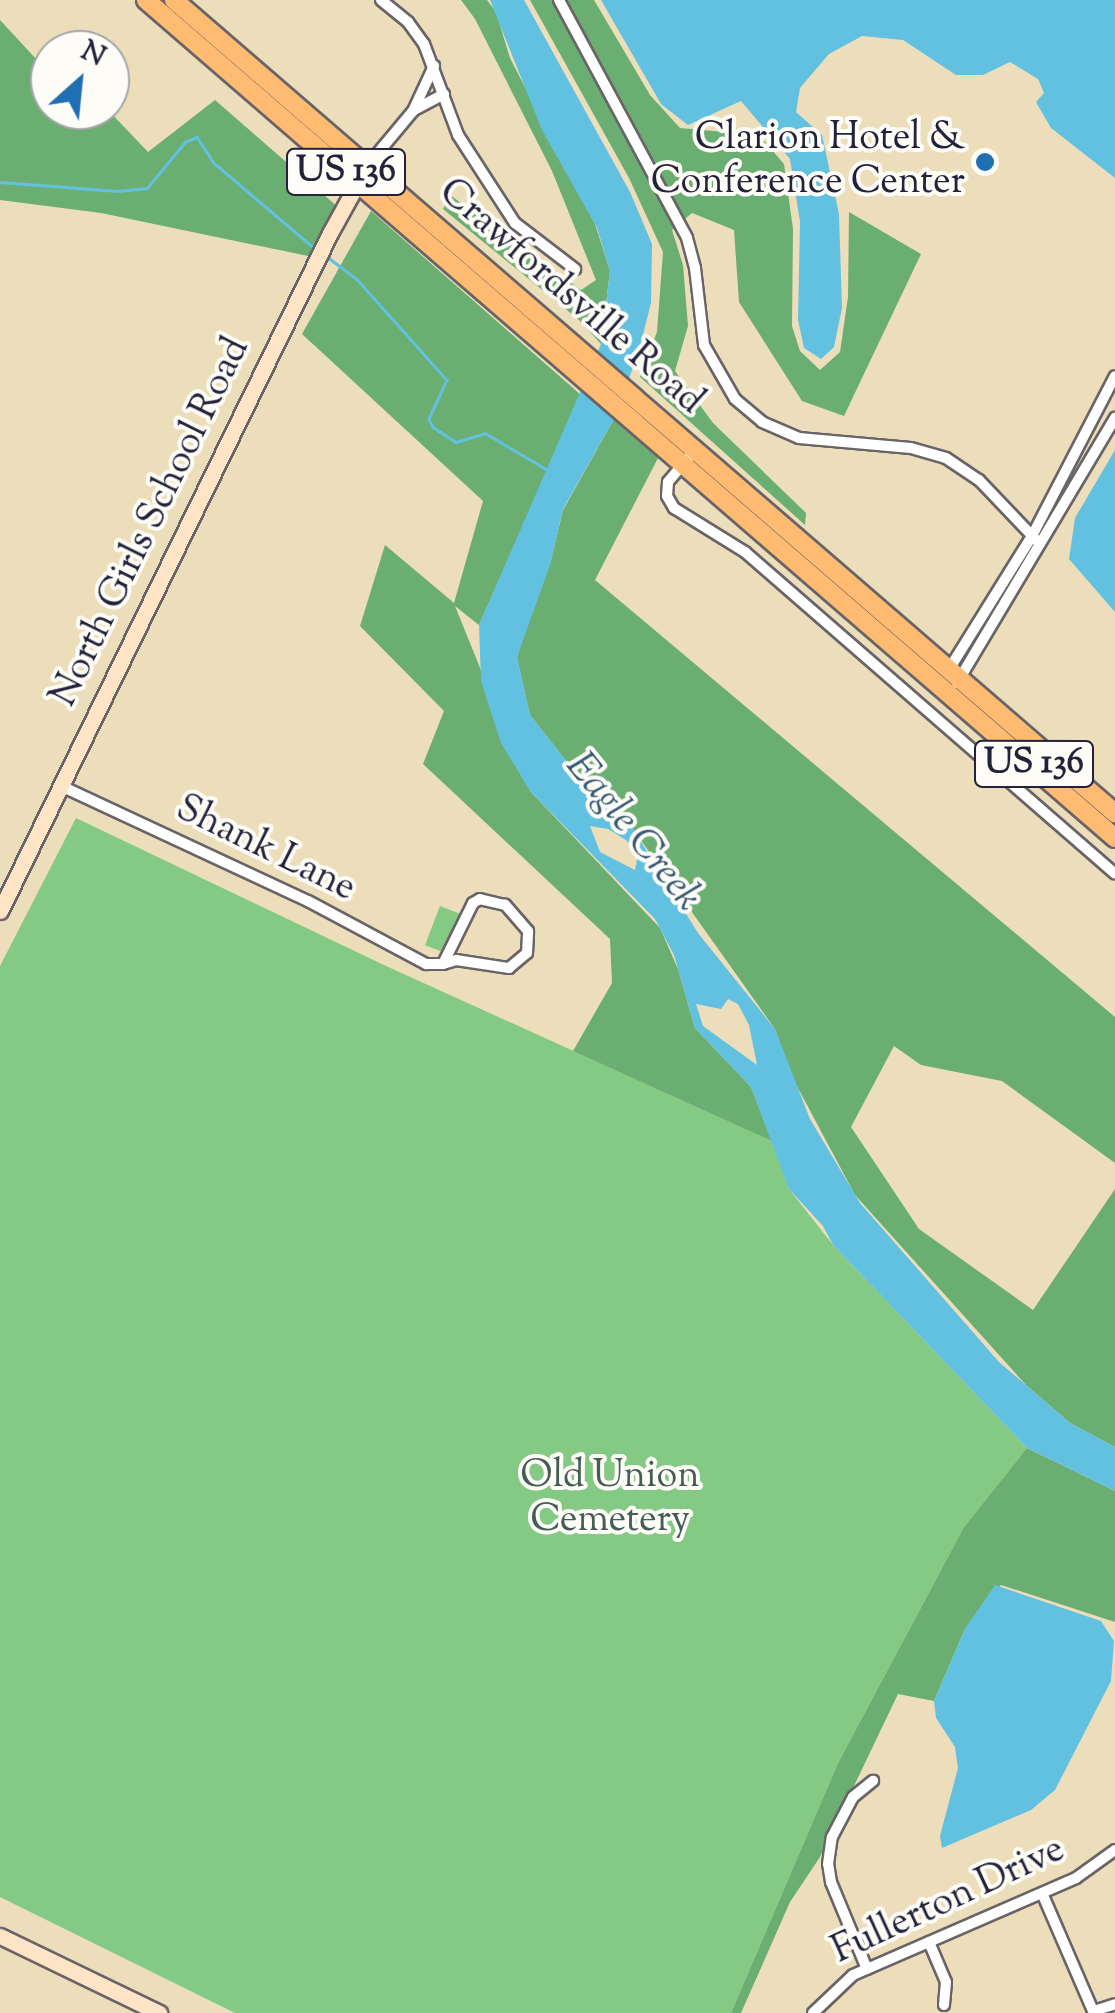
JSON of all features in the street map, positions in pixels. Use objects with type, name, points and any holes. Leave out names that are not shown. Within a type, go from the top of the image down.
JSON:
[{"type":"main road","name":"Crawfordsville Road","points":[[146,0],[362,173]]},
{"type":"main road","name":"Crawfordsville Road","points":[[174,0],[362,173],[549,336],[950,680],[1115,813]]},
{"type":"main road","name":"North Girls School Road","points":[[0,911],[362,173]]},
{"type":"main road","name":"Crawfordsville Road","points":[[950,680],[1115,838]]},
{"type":"main road","points":[[0,1936],[159,2013]]},
{"type":"street","points":[[381,0],[408,22],[434,66],[458,135],[516,222],[575,268]]},
{"type":"street","points":[[559,0],[683,228],[696,268],[704,346],[735,399],[770,426],[799,438],[898,447],[946,458],[979,480],[1035,539]]},
{"type":"street","points":[[362,173],[414,111],[434,66]]},
{"type":"street","points":[[414,111],[444,94]]},
{"type":"street","points":[[1035,539],[1115,376]]},
{"type":"street","points":[[950,680],[1035,539],[1115,418]]},
{"type":"street","name":"Crawfordsville Road","points":[[689,456],[667,487],[676,510],[745,552],[1115,874]]},
{"type":"street","name":"Shank Lane","points":[[61,786],[318,906],[426,964],[442,964],[456,960],[510,968],[528,953],[528,931],[505,905],[490,898],[476,900],[442,964]]},
{"type":"street","points":[[867,1969],[831,1882],[828,1855],[853,1797],[873,1781]]},
{"type":"street","name":"Fullerton Drive","points":[[813,2013],[832,1990],[867,1969],[1088,1872],[1115,1850]]},
{"type":"street","points":[[1042,1894],[1094,2012],[1115,2004]]},
{"type":"street","points":[[929,1942],[946,1982],[944,2005]]},
{"type":"green space","points":[[461,0],[487,0],[496,12],[510,58],[595,224],[610,271],[601,344],[579,320],[443,209],[450,195],[581,290],[596,280],[552,171],[475,19]]},
{"type":"green space","points":[[530,0],[594,0],[650,95],[680,128],[759,135],[784,164],[793,229],[792,326],[800,351],[820,370],[840,352],[848,297],[849,212],[921,254],[844,416],[802,401],[739,302],[734,230],[692,213],[672,230],[683,265],[688,326],[675,371],[713,423],[806,513],[805,525],[640,377],[657,332],[663,252],[629,178]]},
{"type":"green space","points":[[0,20],[30,52],[30,130],[127,130],[148,152],[215,100],[339,208],[313,257],[101,213],[0,200]]},
{"type":"green space","points":[[371,211],[581,395],[479,625],[455,606],[530,791],[660,928],[678,969],[695,1028],[751,1087],[772,1141],[573,1051],[612,983],[610,939],[423,764],[444,711],[360,626],[385,545],[454,603],[483,501],[302,334]]},
{"type":"green space","points":[[614,419],[658,458],[595,580],[1115,1017],[1115,1163],[1002,1081],[921,1065],[894,1046],[851,1127],[919,1229],[1033,1310],[1115,1189],[1115,1447],[1070,1423],[1026,1385],[855,1195],[791,1075],[775,1029],[633,829],[589,790],[530,715],[517,658],[526,625],[550,564],[563,510]]},
{"type":"green space","name":"Old Union Cemetery","points":[[76,818],[386,966],[772,1141],[789,1189],[833,1245],[1027,1448],[964,1527],[838,1763],[731,2013],[235,2013],[0,1897],[0,966]]},
{"type":"green space","points":[[440,906],[461,914],[445,953],[425,945]]},
{"type":"green space","points":[[1027,1448],[1115,1491],[1115,1622],[1001,1585],[965,1629],[934,1701],[898,1694],[820,1857],[790,1902],[741,2013],[731,2013],[838,1763],[964,1527]]},
{"type":"water","name":"Eagle Creek","points":[[490,0],[524,0],[630,192],[652,244],[651,303],[638,354],[614,419],[563,509],[550,565],[517,657],[530,715],[589,790],[633,829],[698,933],[775,1029],[810,1119],[860,1203],[999,1362],[1070,1423],[1115,1447],[1115,1491],[1027,1448],[833,1245],[823,1226],[789,1189],[751,1087],[695,1028],[674,955],[655,919],[530,791],[501,743],[481,681],[479,625],[601,344],[610,271],[597,228],[542,130]],"holes":[[[590,826],[608,829],[626,840],[638,855],[635,870],[600,852]],[[728,999],[738,1004],[749,1025],[757,1065],[703,1026],[696,1004],[721,1009]]]},
{"type":"water","points":[[601,0],[1115,0],[1115,178],[1051,128],[1036,102],[1044,93],[1038,79],[1010,62],[983,75],[956,75],[903,40],[862,36],[829,54],[800,88],[796,112],[822,135],[839,214],[842,308],[834,347],[821,359],[804,348],[798,320],[800,222],[790,159],[741,101],[688,125],[661,104]]},
{"type":"water","points":[[1115,450],[1115,612],[1069,559],[1075,518]]},
{"type":"water","points":[[995,1585],[1101,1621],[1114,1641],[1111,1681],[1055,1790],[1031,1810],[942,1848],[940,1836],[958,1768],[955,1747],[936,1718],[934,1701],[965,1629]]},
{"type":"waterway","points":[[0,182],[118,191],[147,188],[185,142],[197,137],[213,162],[314,248]]},
{"type":"waterway","points":[[325,255],[356,278],[447,380],[429,419],[433,427],[456,442],[485,433],[546,469]]},
{"type":"place","name":"Clarion Hotel & Conference Center","points":[[985,162]]}]
